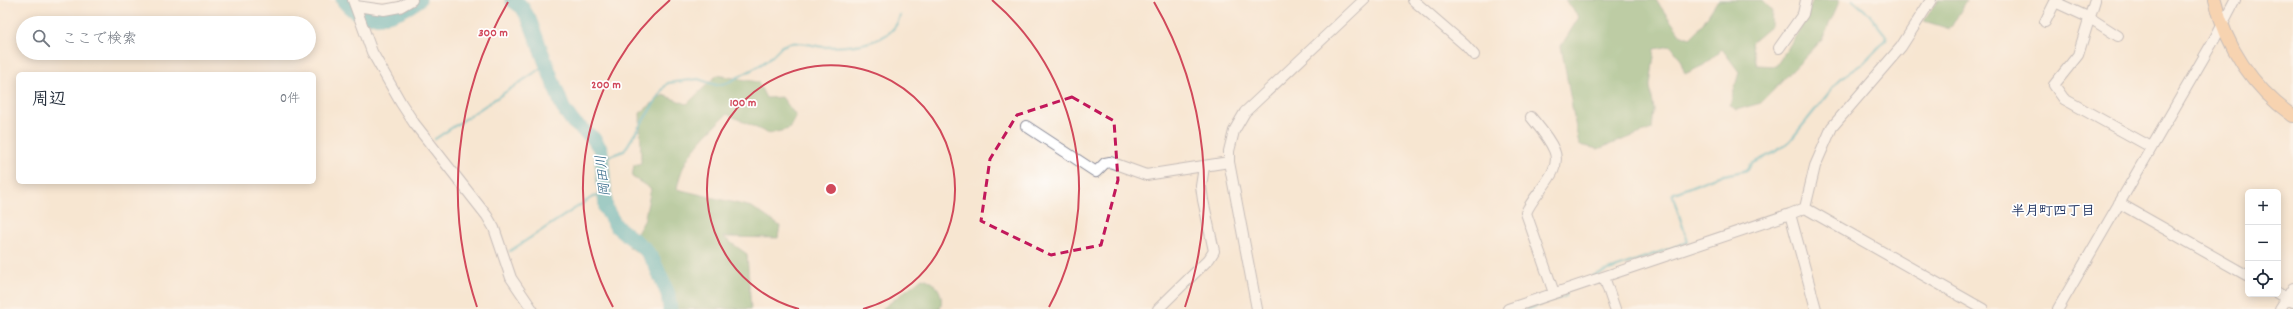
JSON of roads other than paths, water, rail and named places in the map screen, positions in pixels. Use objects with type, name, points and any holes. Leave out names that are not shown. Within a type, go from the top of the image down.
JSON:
[{"type":"main road","points":[[2215,0],[2222,25],[2230,45],[2244,68],[2268,94],[2293,116]]},
{"type":"street","points":[[412,0],[400,6],[384,10],[356,8],[372,52],[405,110],[487,216],[494,228],[511,278],[529,308]]},
{"type":"street","points":[[1257,309],[1229,162],[1229,151],[1234,131],[1245,112],[1364,0]]},
{"type":"street","points":[[1413,0],[1465,44],[1474,55]]},
{"type":"street","points":[[1779,48],[1803,14],[1806,0]]},
{"type":"street","points":[[1805,208],[1815,166],[1832,127],[1901,47],[1931,0]]},
{"type":"street","points":[[2095,0],[2078,55],[2054,85],[2064,99],[2151,147]]},
{"type":"street","points":[[2058,309],[2235,0]]},
{"type":"street","points":[[2045,22],[2055,1],[2090,18],[2118,36]]},
{"type":"street","points":[[1531,117],[1556,152],[1554,168],[1532,200],[1526,212],[1554,293]]},
{"type":"street","points":[[1026,126],[1096,172],[1105,163],[1110,162],[1146,175],[1229,162]]},
{"type":"street","points":[[1158,309],[1209,259],[1214,251],[1202,200],[1201,186],[1204,167]]},
{"type":"street","points":[[2119,202],[2245,274]]},
{"type":"street","points":[[1508,309],[1805,208]]},
{"type":"street","points":[[1805,208],[1983,309]]},
{"type":"street","points":[[1790,214],[1816,309]]},
{"type":"street","points":[[1604,277],[1614,309]]},
{"type":"street","points":[[2280,309],[2293,288]]},
{"type":"waterway","name":"岡田川","points":[[343,0],[360,14],[370,16],[390,15],[419,0]]},
{"type":"waterway","name":"岡田川","points":[[512,0],[522,7],[529,19],[563,108],[573,122],[593,138],[601,150],[606,209],[616,226],[645,249],[654,262],[668,294],[670,309]]},
{"type":"waterway","points":[[1592,276],[1688,242],[1672,194],[1715,177],[1748,170],[1751,164],[1777,151],[1790,141],[1840,79],[1863,63],[1886,40],[1887,37],[1869,14],[1853,0]]},
{"type":"waterway","points":[[603,158],[624,151],[668,83],[698,79],[716,85],[727,83],[757,67],[769,59],[782,46],[790,43],[802,43],[824,47],[857,45],[869,42],[889,33],[896,25],[900,15]]},
{"type":"waterway","points":[[435,139],[546,65]]},
{"type":"waterway","points":[[510,251],[594,196],[604,194]]},
{"type":"waterway","points":[[1527,309],[1566,296],[1566,293]]},
{"type":"district","name":"半月町四丁目","points":[[2053,210]]}]
